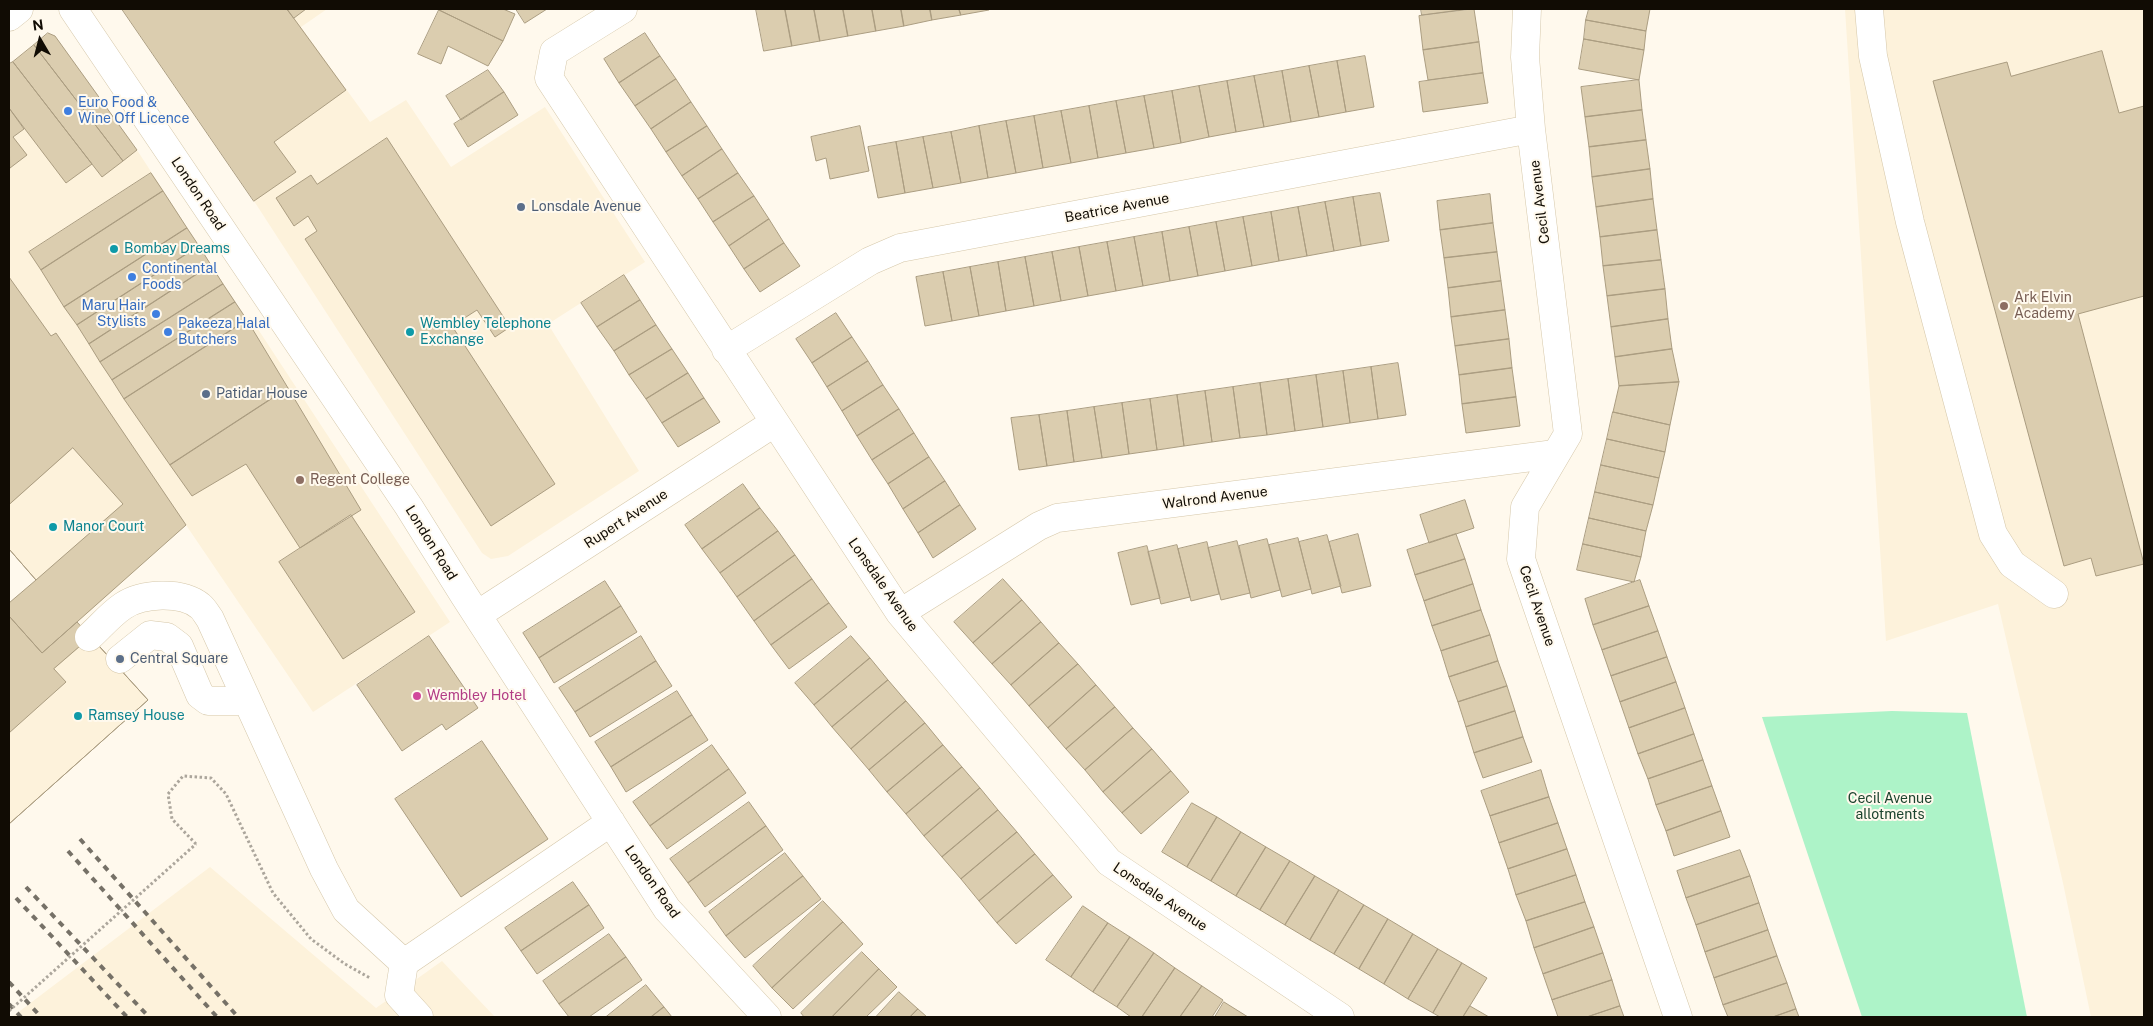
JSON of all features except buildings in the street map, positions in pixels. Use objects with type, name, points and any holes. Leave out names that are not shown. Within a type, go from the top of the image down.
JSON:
[{"type":"street","points":[[9,17],[19,9]]},
{"type":"street","name":"London Road","points":[[73,9],[409,506],[477,615],[667,908],[767,1017]]},
{"type":"street","name":"Lonsdale Avenue","points":[[624,9],[554,52],[550,78],[726,350],[900,613],[1109,862],[1340,1017]]},
{"type":"street","name":"Cecil Avenue","points":[[1527,9],[1525,57],[1531,129],[1568,434],[1525,507],[1521,559],[1678,1017]]},
{"type":"street","points":[[1869,9],[1873,56],[1910,222],[1993,534],[2012,564],[2054,594]]},
{"type":"street","name":"Beatrice Avenue","points":[[726,350],[870,261],[900,248],[1531,129]]},
{"type":"street","name":"Rupert Avenue","points":[[477,615],[774,423]]},
{"type":"street","name":"Walrond Avenue","points":[[900,613],[1039,526],[1058,518],[1555,454]]},
{"type":"street","points":[[89,638],[122,606],[132,600],[160,595],[186,600],[200,606],[210,619],[324,869],[346,910],[404,963]]},
{"type":"street","points":[[120,659],[150,635],[167,637],[179,646],[200,695],[208,701],[247,701]]},
{"type":"street","points":[[419,1017],[399,996],[404,963],[611,822]]},
{"type":"path","points":[[9,1011],[196,844],[172,819],[168,794],[183,776],[211,778],[226,794],[273,893],[311,939],[369,978],[404,963]]},
{"type":"shaded area","points":[[122,9],[327,9],[301,27],[370,122],[406,100],[451,167],[545,107],[645,262],[548,324],[639,471],[508,556],[491,559],[482,553],[254,201]]},
{"type":"shaded area","name":"Ark Elvin Academy","points":[[1845,9],[2144,9],[2144,1017],[2091,1017],[2063,883],[1998,604],[1886,641]]},
{"type":"shaded area","points":[[48,33],[55,36],[137,150],[247,320],[250,317],[450,622],[313,712],[186,525],[78,622],[148,700],[9,824],[9,603],[36,580],[9,549],[9,64]]},
{"type":"shaded area","points":[[210,867],[376,1008],[442,961],[495,1017],[12,1017]]},
{"type":"green space","name":"Cecil Avenue allotments","points":[[1892,711],[1967,713],[2027,1017],[1862,1017],[1762,717]]},
{"type":"railway","points":[[80,839],[238,1017]]},
{"type":"railway","points":[[68,851],[217,1017]]},
{"type":"railway","points":[[26,887],[149,1017]]},
{"type":"railway","points":[[16,898],[127,1017]]},
{"type":"railway","points":[[9,982],[41,1017]]},
{"type":"railway","points":[[9,1004],[21,1017]]},
{"type":"place","name":"Euro Food & Wine Off Licence","points":[[68,111]]},
{"type":"place","name":"Lonsdale Avenue","points":[[521,207]]},
{"type":"place","name":"Bombay Dreams","points":[[114,249]]},
{"type":"place","name":"Continental Foods","points":[[132,277]]},
{"type":"place","name":"Ark Elvin Academy","points":[[2004,306]]},
{"type":"place","name":"Maru Hair Stylists","points":[[156,314]]},
{"type":"place","name":"Pakeeza Halal Butchers","points":[[168,332]]},
{"type":"place","name":"Wembley Telephone Exchange","points":[[410,332]]},
{"type":"place","name":"Patidar House","points":[[206,394]]},
{"type":"place","name":"Regent College","points":[[300,480]]},
{"type":"place","name":"Manor Court","points":[[53,527]]},
{"type":"place","name":"Central Square","points":[[120,659]]},
{"type":"place","name":"Wembley Hotel","points":[[417,696]]},
{"type":"place","name":"Ramsey House","points":[[78,716]]}]
